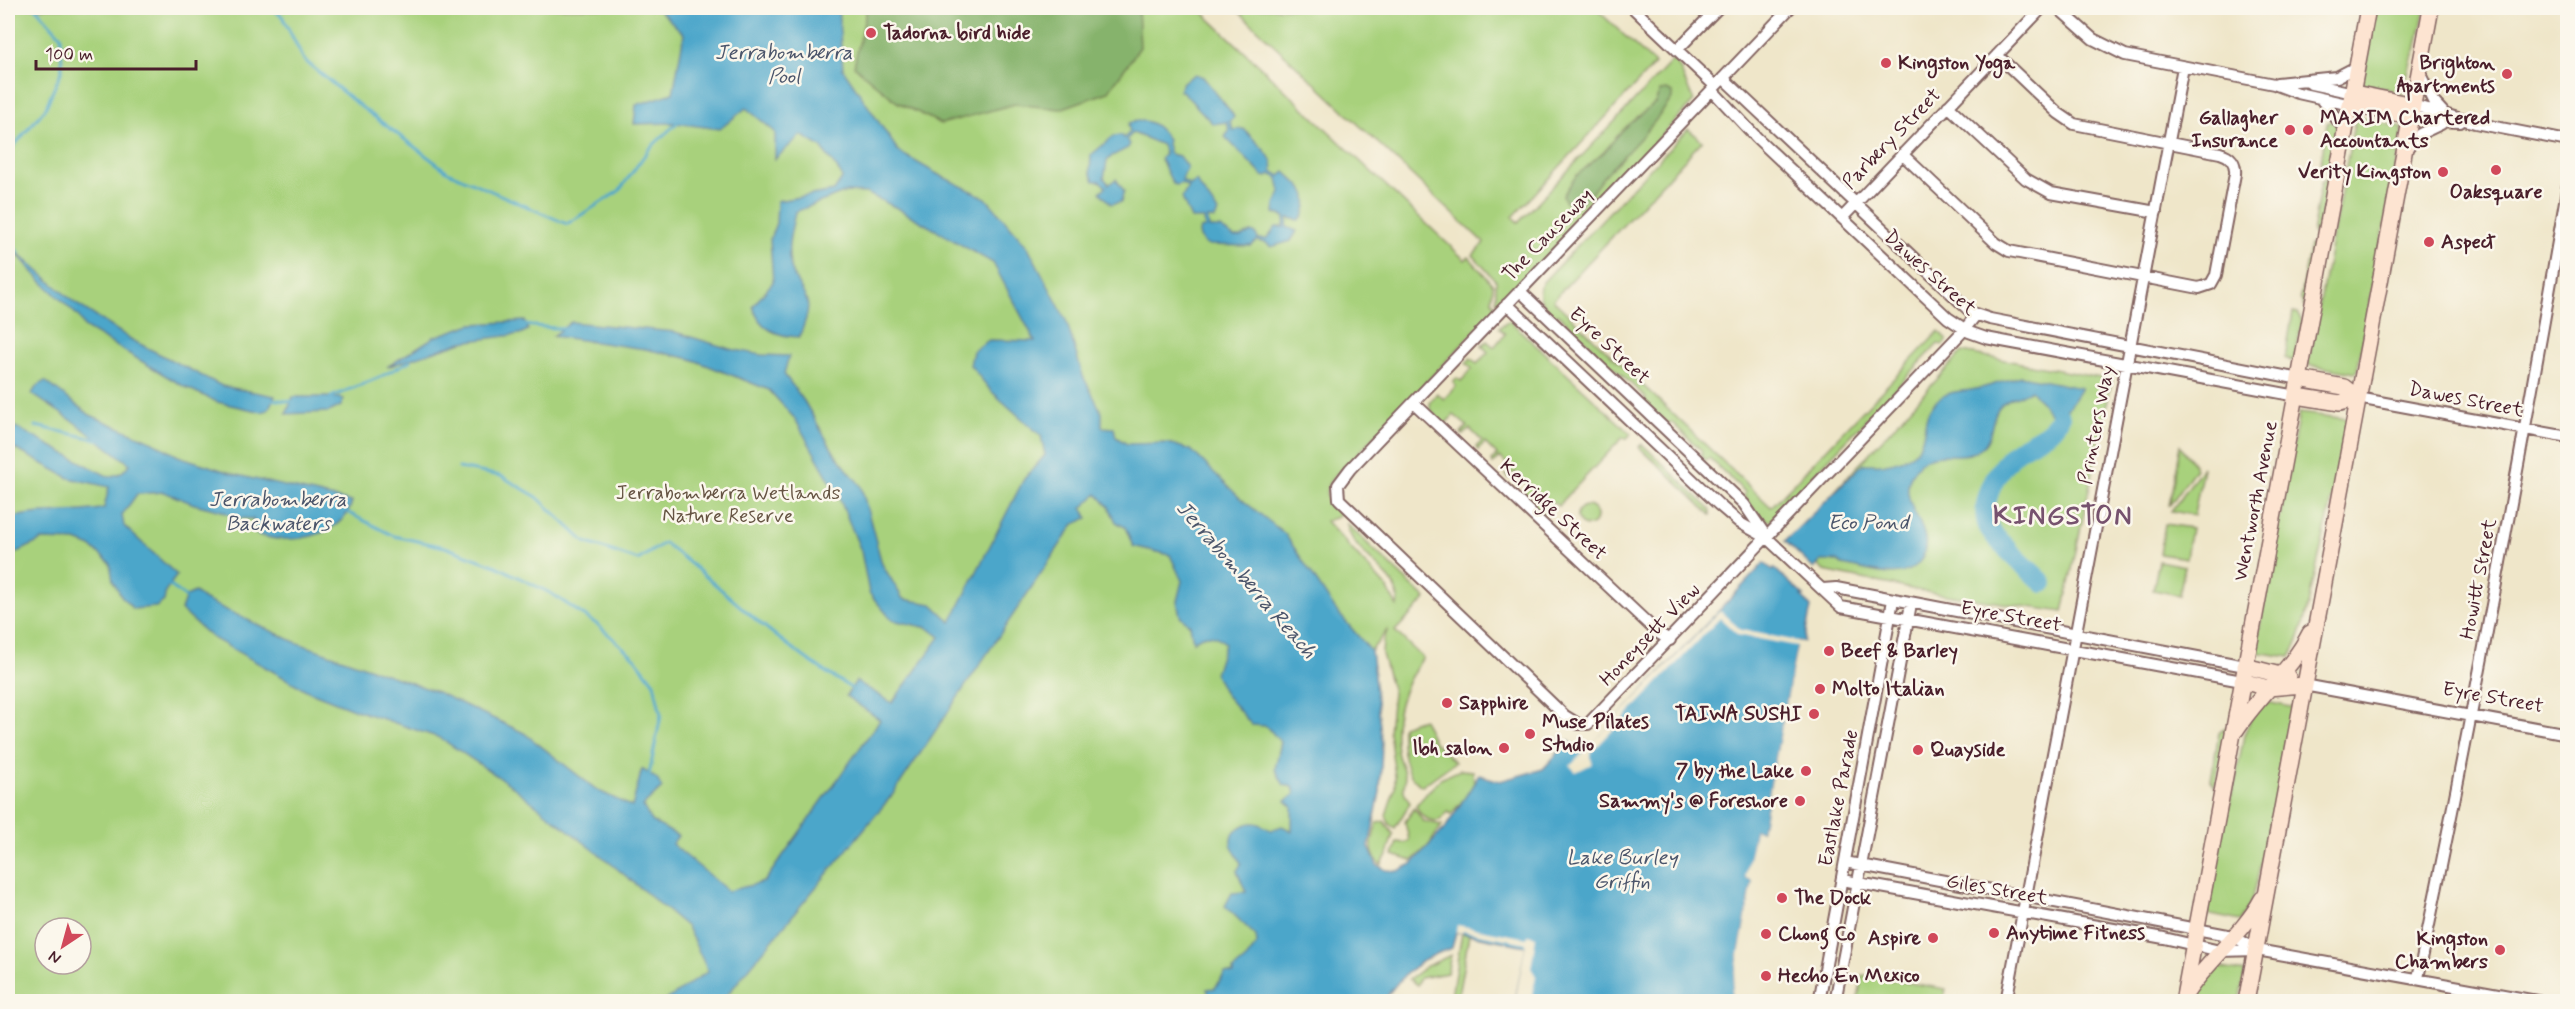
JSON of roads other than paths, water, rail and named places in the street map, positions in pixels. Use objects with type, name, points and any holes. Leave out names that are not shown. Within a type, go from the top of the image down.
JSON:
[{"type":"main road","name":"Wentworth Avenue","points":[[2184,999],[2368,8]]},
{"type":"main road","points":[[2246,1002],[2431,8]]},
{"type":"main road","points":[[2352,99],[2412,111]]},
{"type":"main road","points":[[2300,378],[2344,387],[2358,398]]},
{"type":"main road","points":[[2297,396],[2340,403],[2358,398]]},
{"type":"main road","points":[[2233,736],[2250,709],[2282,674],[2302,647],[2319,615]]},
{"type":"main road","name":"Eyre Street","points":[[2245,666],[2282,674],[2304,685]]},
{"type":"main road","name":"Eyre Street","points":[[2242,681],[2268,688],[2304,685]]},
{"type":"main road","points":[[2184,999],[2204,969],[2254,913],[2268,887]]},
{"type":"street","points":[[1633,8],[1717,85]]},
{"type":"street","points":[[1677,50],[1718,8]]},
{"type":"street","name":"The Causeway","points":[[1337,490],[1345,475],[1790,8]]},
{"type":"street","name":"Parbery Street","points":[[1842,218],[2042,8]]},
{"type":"street","points":[[2058,8],[2090,37],[2111,50],[2135,58],[2274,84],[2320,98],[2352,99]]},
{"type":"street","points":[[1902,154],[1992,240],[2006,250],[2024,256],[2201,288],[2213,282],[2235,174],[2235,164],[2227,156],[2070,123],[1997,55]]},
{"type":"street","points":[[2274,84],[2341,76],[2358,66]]},
{"type":"street","name":"Printers Way","points":[[2006,1002],[2183,67]]},
{"type":"street","points":[[2419,72],[2433,101],[2444,113]]},
{"type":"street","points":[[2302,82],[2352,99]]},
{"type":"street","name":"Dawes Street","points":[[1717,85],[1855,204],[1960,304],[1976,315],[2300,378]]},
{"type":"street","name":"Dawes Street","points":[[1717,85],[1757,138],[1950,320],[1964,330],[1986,338],[2297,396]]},
{"type":"street","points":[[2320,98],[2346,131]]},
{"type":"street","points":[[1948,106],[2026,179],[2038,187],[2051,193],[2156,212]]},
{"type":"street","points":[[2412,111],[2444,113],[2475,123],[2568,141]]},
{"type":"street","points":[[2412,111],[2435,122],[2475,123]]},
{"type":"street","points":[[2404,152],[2423,132],[2437,125],[2454,122]]},
{"type":"street","name":"Howitt Street","points":[[2418,978],[2471,716],[2568,184]]},
{"type":"street","name":"Eyre Street","points":[[1520,291],[1744,504],[1767,538],[1841,607],[2242,681]]},
{"type":"street","name":"Eyre Street","points":[[1508,304],[1719,505],[1738,521],[1767,538]]},
{"type":"street","name":"Honeysett View","points":[[1337,490],[1340,501],[1573,722],[1584,725],[1593,722],[1976,315]]},
{"type":"street","points":[[2252,387],[2255,369]]},
{"type":"street","name":"Dawes Street","points":[[2358,398],[2568,437]]},
{"type":"street","name":"Kerridge Street","points":[[1414,403],[1658,633],[1670,640]]},
{"type":"street","name":"Eyre Street","points":[[1823,589],[1836,588],[2245,666]]},
{"type":"street","name":"Eastlake Parade","points":[[1819,1002],[1893,600]]},
{"type":"street","name":"Eastlake Parade","points":[[1835,1002],[1911,604]]},
{"type":"street","points":[[2199,674],[2201,658]]},
{"type":"street","name":"Eyre Street","points":[[2304,685],[2568,734]]},
{"type":"street","name":"Giles Street","points":[[1845,862],[2232,936],[2257,950]]},
{"type":"street","name":"Giles Street","points":[[1842,880],[2220,951],[2257,950],[2542,1002]]},
{"type":"street","points":[[2145,936],[2148,920]]},
{"type":"water","name":"Lake Burley Griffin","points":[[657,8],[838,8],[843,69],[899,152],[986,198],[1028,247],[1066,320],[1083,376],[1102,413],[1102,427],[1114,428],[1116,437],[1127,444],[1168,443],[1191,450],[1240,498],[1285,534],[1335,609],[1371,651],[1382,743],[1380,792],[1369,847],[1377,865],[1386,870],[1398,871],[1412,864],[1446,827],[1479,775],[1500,781],[1543,769],[1569,741],[1581,752],[1584,749],[1586,751],[1764,563],[1773,570],[1774,568],[1804,596],[1801,596],[1811,607],[1804,642],[1798,641],[1762,831],[1755,830],[1746,878],[1753,880],[1730,1002],[1515,1001],[1526,946],[1456,932],[1452,948],[1431,956],[1413,968],[1397,983],[1384,1001],[1211,1001],[1207,989],[1215,988],[1225,973],[1233,974],[1233,970],[1247,958],[1257,944],[1256,936],[1225,906],[1232,893],[1246,892],[1237,871],[1241,864],[1232,846],[1232,836],[1238,829],[1250,823],[1271,830],[1282,826],[1292,831],[1292,806],[1286,801],[1295,794],[1293,787],[1284,785],[1275,769],[1281,742],[1266,726],[1252,725],[1225,694],[1215,674],[1225,643],[1209,635],[1193,642],[1190,625],[1180,616],[1177,601],[1182,581],[1170,555],[1133,546],[1125,527],[1116,522],[1109,507],[1097,494],[1082,508],[1088,518],[1074,524],[893,794],[722,1001],[665,1001],[708,971],[687,927],[609,862],[509,784],[440,738],[308,691],[211,637],[181,610],[186,596],[195,592],[203,599],[295,642],[437,692],[524,733],[597,790],[632,807],[642,769],[657,779],[662,788],[643,806],[651,821],[678,836],[672,844],[728,891],[764,882],[880,720],[846,696],[856,681],[892,703],[940,637],[928,628],[892,620],[869,593],[861,551],[838,495],[795,419],[769,390],[691,359],[645,349],[553,336],[571,322],[675,332],[730,349],[762,355],[789,356],[784,374],[804,401],[835,454],[861,486],[882,564],[903,599],[932,604],[951,622],[1024,479],[1045,455],[1041,436],[991,391],[970,365],[973,351],[989,340],[1035,341],[993,263],[897,208],[866,193],[846,192],[795,212],[789,257],[794,275],[805,297],[808,311],[799,337],[776,333],[764,326],[753,306],[773,282],[770,239],[776,223],[777,201],[834,191],[842,179],[841,174],[821,147],[801,135],[775,159],[775,132],[746,108],[720,129],[675,123],[634,124],[636,105],[673,93],[684,34]]},
{"type":"water","points":[[1195,74],[1203,77],[1232,113],[1234,117],[1230,121],[1233,130],[1244,129],[1268,154],[1273,166],[1272,171],[1280,176],[1285,172],[1304,192],[1307,202],[1303,217],[1299,220],[1288,218],[1287,227],[1297,231],[1291,241],[1271,247],[1257,241],[1251,246],[1206,245],[1199,234],[1200,229],[1205,228],[1204,219],[1191,219],[1182,198],[1188,187],[1181,183],[1173,184],[1160,158],[1165,155],[1162,145],[1133,133],[1127,139],[1130,144],[1128,148],[1107,161],[1104,178],[1109,184],[1116,179],[1124,191],[1121,202],[1111,204],[1100,192],[1106,187],[1100,181],[1094,181],[1090,172],[1091,155],[1114,136],[1121,135],[1124,138],[1130,132],[1129,123],[1147,121],[1161,130],[1168,140],[1170,154],[1179,156],[1187,167],[1182,180],[1190,185],[1196,181],[1218,212],[1215,219],[1208,219],[1209,228],[1220,228],[1234,237],[1241,237],[1252,232],[1258,239],[1267,239],[1276,227],[1284,227],[1285,217],[1274,213],[1275,204],[1281,193],[1278,178],[1270,174],[1267,177],[1263,176],[1225,137],[1229,131],[1227,122],[1213,124],[1182,91],[1179,91],[1183,82]]},
{"type":"water","points":[[11,247],[75,303],[132,340],[222,386],[275,396],[268,410],[262,412],[217,402],[183,386],[84,327],[79,317],[40,280]]},
{"type":"water","points":[[525,321],[528,330],[520,334],[462,342],[387,367],[434,337],[472,324]]},
{"type":"water","name":"Eco Pond","points":[[2021,376],[2081,388],[2058,423],[2031,390],[2007,400],[2000,406],[1996,411],[1990,435],[1984,446],[1978,450],[1970,454],[1936,456],[1920,463],[1908,483],[1911,505],[1925,536],[1922,558],[1915,567],[1896,574],[1885,574],[1842,565],[1837,561],[1821,561],[1814,569],[1785,541],[1863,464],[1891,463],[1906,458],[1916,451],[1921,443],[1927,415],[1932,406],[1944,395],[1982,388]]},
{"type":"water","name":"Jerrabomberra Backwaters","points":[[45,381],[90,415],[153,442],[178,456],[237,475],[352,502],[346,514],[337,524],[325,531],[297,539],[282,539],[256,534],[253,519],[236,518],[222,511],[194,504],[164,492],[137,494],[122,515],[124,526],[177,575],[166,590],[164,601],[156,607],[133,609],[122,597],[113,581],[110,563],[91,547],[76,541],[42,540],[8,557],[8,520],[28,514],[104,508],[109,487],[69,478],[8,445],[8,423],[109,477],[121,473],[130,464],[32,394],[36,387]]},
{"type":"water","points":[[293,397],[344,399],[341,406],[329,412],[286,414]]},
{"type":"waterway","points":[[8,153],[45,109],[62,70],[61,36],[36,8]]},
{"type":"waterway","points":[[271,8],[282,16],[304,60],[360,106],[448,172],[567,224],[619,191],[649,149],[679,121]]},
{"type":"waterway","points":[[8,241],[19,253]]},
{"type":"waterway","points":[[523,325],[565,329]]},
{"type":"waterway","points":[[331,397],[380,377],[410,361]]},
{"type":"waterway","points":[[270,399],[294,402]]},
{"type":"waterway","points":[[2043,583],[1992,532],[1988,526],[1986,507],[1992,485],[2003,465],[2017,451],[2052,429],[2060,417]]},
{"type":"waterway","points":[[35,426],[100,440]]},
{"type":"waterway","points":[[459,468],[501,476],[537,497],[585,542],[638,560],[664,543],[783,641],[854,690]]},
{"type":"waterway","points":[[345,511],[394,536],[445,547],[496,566],[552,594],[598,625],[635,658],[654,683],[661,715],[649,775]]},
{"type":"waterway","points":[[168,584],[189,600]]},
{"type":"place","name":"Tadorna bird hide","points":[[871,33]]},
{"type":"place","name":"Kingston Yoga","points":[[1886,63]]},
{"type":"place","name":"Brighton Apartments","points":[[2507,74]]},
{"type":"place","name":"Gallagher Insurance","points":[[2290,130]]},
{"type":"place","name":"MAXIM Chartered Accountants","points":[[2308,130]]},
{"type":"place","name":"Oaksquare","points":[[2496,170]]},
{"type":"place","name":"Verity Kingston","points":[[2443,172]]},
{"type":"place","name":"Aspect","points":[[2429,242]]},
{"type":"place","name":"Beef & Barley","points":[[1829,651]]},
{"type":"place","name":"Molto Italian","points":[[1820,689]]},
{"type":"place","name":"Sapphire","points":[[1447,703]]},
{"type":"place","name":"TAIWA SUSHI","points":[[1814,714]]},
{"type":"place","name":"Muse Pilates Studio","points":[[1530,734]]},
{"type":"place","name":"lbh salon","points":[[1504,748]]},
{"type":"place","name":"Quayside","points":[[1918,750]]},
{"type":"place","name":"7 by the Lake","points":[[1806,771]]},
{"type":"place","name":"Sammy's @ Foreshore","points":[[1800,801]]},
{"type":"place","name":"The Dock","points":[[1782,898]]},
{"type":"place","name":"Anytime Fitness","points":[[1994,933]]},
{"type":"place","name":"Chong Co","points":[[1766,934]]},
{"type":"place","name":"Aspire","points":[[1933,938]]},
{"type":"place","name":"Kingston Chambers","points":[[2500,950]]},
{"type":"place","name":"Hecho En Mexico","points":[[1766,976]]},
{"type":"district","name":"KINGSTON","points":[[2063,517]]},
{"type":"water label","name":"Jerrabomberra Pool","points":[[784,65]]},
{"type":"water label","name":"Jerrabomberra Reach","points":[[1246,580]]},
{"type":"park label","name":"Jerrabomberra Wetlands Nature Reserve","points":[[728,504]]}]
